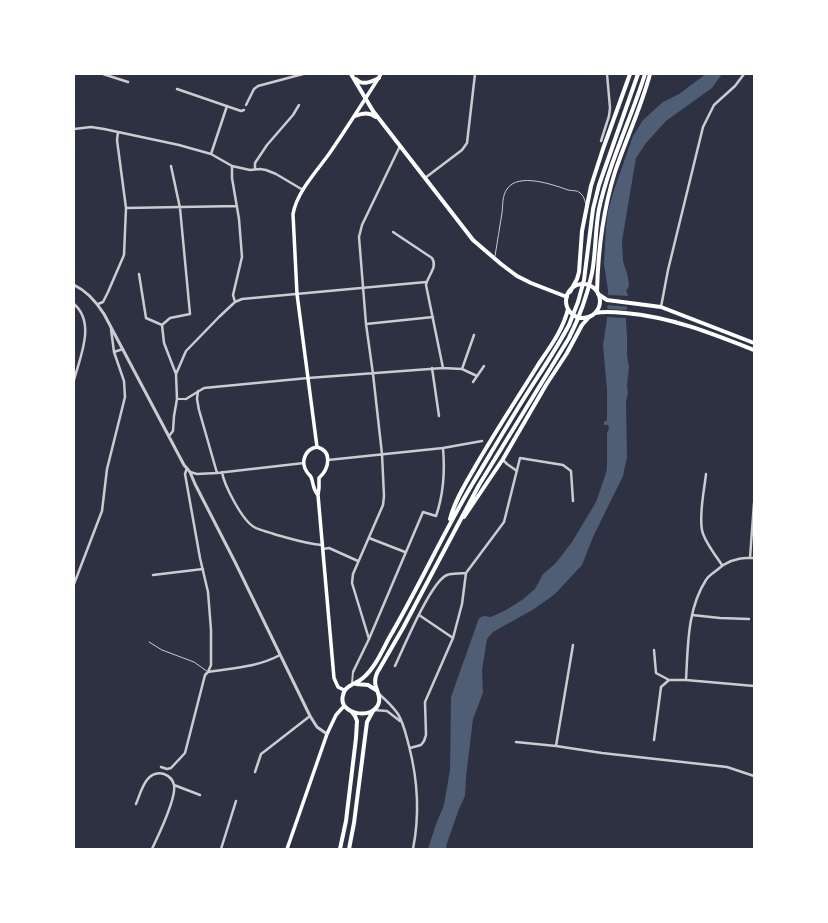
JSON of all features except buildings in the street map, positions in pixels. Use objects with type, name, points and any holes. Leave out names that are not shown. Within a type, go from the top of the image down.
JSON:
[{"type":"main road","points":[[317,447],[297,294],[293,214],[296,203],[304,190],[355,116],[381,74]]},
{"type":"main road","points":[[629,74],[596,169],[586,206],[582,230],[579,272],[577,279],[567,297],[566,303],[569,310],[578,318],[585,318],[595,313],[607,312],[654,317],[679,322],[754,350]]},
{"type":"main road","points":[[340,849],[346,821],[357,721],[355,716],[344,706],[342,699],[344,690],[364,678],[370,671],[393,631],[449,523],[528,391],[556,349],[574,314],[584,280],[593,209],[599,184],[638,74]]},
{"type":"main road","points":[[349,849],[354,823],[367,722],[379,703],[378,692],[375,685],[377,673],[403,628],[483,478],[569,338],[580,316],[588,291],[592,271],[596,228],[605,186],[645,74]]},
{"type":"main road","points":[[595,313],[600,302],[598,293],[602,228],[610,190],[646,90],[650,74]]},
{"type":"main road","points":[[352,75],[359,82],[365,83],[378,78]]},
{"type":"main road","points":[[352,75],[380,119],[465,231],[476,243],[512,272],[531,284],[567,297]]},
{"type":"main road","points":[[355,116],[361,113],[366,113],[374,115],[380,119]]},
{"type":"main road","points":[[570,292],[579,284],[585,284],[592,287],[607,300],[661,307],[754,343]]},
{"type":"main road","points":[[449,523],[456,501],[467,480],[489,442],[554,340],[564,323],[569,310]]},
{"type":"main road","points":[[455,529],[503,459],[542,392],[567,353],[582,325],[590,316]]},
{"type":"main road","points":[[318,495],[313,489],[310,476],[307,473],[304,463],[307,451],[317,447],[324,450],[328,460],[328,466],[319,478],[318,495],[334,678],[338,687],[344,690]]},
{"type":"main road","points":[[310,476],[319,478]]},
{"type":"main road","points":[[354,684],[372,687],[378,692]]},
{"type":"main road","points":[[287,849],[327,734],[336,715],[344,706]]},
{"type":"main road","points":[[350,711],[366,713],[374,710]]},
{"type":"street","points":[[102,74],[128,82]]},
{"type":"street","points":[[115,78],[118,74]]},
{"type":"street","points":[[246,105],[254,89],[258,86],[304,74]]},
{"type":"street","points":[[425,178],[462,150],[467,143],[475,74]]},
{"type":"street","points":[[601,141],[610,108],[607,74]]},
{"type":"street","points":[[661,307],[668,270],[703,127],[714,105],[735,86],[744,74]]},
{"type":"street","points":[[177,89],[241,111],[244,110]]},
{"type":"street","points":[[255,169],[254,163],[267,145],[293,115],[299,105]]},
{"type":"street","points":[[211,154],[227,106]]},
{"type":"street","points":[[74,129],[91,127],[179,145],[211,154],[232,166],[250,170],[266,170],[304,190]]},
{"type":"street","points":[[98,304],[103,302],[124,255],[126,208],[117,140],[118,132]]},
{"type":"street","points":[[369,639],[352,582],[353,574],[358,561],[383,505],[384,496],[382,454],[374,374],[366,324],[359,237],[360,231],[400,145]]},
{"type":"street","points":[[162,325],[170,318],[190,314],[180,208],[171,166]]},
{"type":"street","points":[[232,166],[232,178],[237,206],[242,257],[233,295],[235,302]]},
{"type":"street","points":[[126,208],[237,206]]},
{"type":"street","points":[[393,232],[432,258],[434,262],[434,267],[426,282],[426,285],[443,368]]},
{"type":"street","points":[[139,274],[146,318],[162,325]]},
{"type":"street","points":[[176,374],[186,351],[219,316],[235,302],[242,299],[426,282]]},
{"type":"street","points":[[74,285],[83,290],[98,304],[186,468],[190,472],[310,716],[317,727],[327,734]]},
{"type":"street","points":[[74,304],[83,316],[85,326],[83,347],[74,380]]},
{"type":"street","points":[[366,324],[433,317]]},
{"type":"street","points":[[162,325],[164,343],[176,374],[177,399],[173,431],[169,436]]},
{"type":"street","points":[[74,584],[102,511],[107,469],[125,397],[124,381],[114,352],[111,328]]},
{"type":"street","points":[[462,369],[474,335]]},
{"type":"street","points":[[114,352],[123,349]]},
{"type":"street","points":[[473,382],[484,366]]},
{"type":"street","points":[[177,399],[186,399],[204,388],[432,368],[462,369],[477,376]]},
{"type":"street","points":[[432,368],[439,416]]},
{"type":"street","points":[[198,391],[197,399],[217,473]]},
{"type":"street","points":[[328,460],[443,448],[482,441]]},
{"type":"street","points":[[354,684],[353,672],[369,639],[423,512],[436,516],[441,503],[445,468],[443,448]]},
{"type":"street","points":[[410,748],[420,745],[424,741],[426,735],[425,702],[453,638],[462,604],[466,573],[504,522],[520,458],[563,465],[571,471],[573,501]]},
{"type":"street","points":[[503,459],[506,464],[517,471]]},
{"type":"street","points":[[190,472],[197,474],[217,473],[304,463]]},
{"type":"street","points":[[160,767],[167,769],[171,768],[185,754],[205,675],[211,665],[211,630],[208,592],[185,474],[186,468]]},
{"type":"street","points":[[222,472],[227,488],[245,518],[251,525],[263,530],[329,548],[358,561]]},
{"type":"street","points":[[706,474],[702,531],[711,550],[722,565]]},
{"type":"street","points":[[750,558],[754,503]]},
{"type":"street","points":[[369,538],[405,552]]},
{"type":"street","points":[[686,680],[689,634],[692,615],[696,598],[706,579],[722,565],[736,559],[754,558]]},
{"type":"street","points":[[154,575],[203,569]]},
{"type":"street","points":[[395,666],[419,615],[438,582],[447,575],[466,573]]},
{"type":"street","points":[[419,615],[453,638]]},
{"type":"street","points":[[692,615],[749,619]]},
{"type":"street","points":[[556,746],[573,645]]},
{"type":"street","points":[[654,650],[656,673],[668,680],[686,680],[754,686]]},
{"type":"street","points":[[208,672],[254,665],[272,660],[280,655]]},
{"type":"street","points":[[654,740],[661,687],[668,680]]},
{"type":"street","points":[[378,692],[392,706],[402,722],[410,748],[415,771],[418,801],[417,828],[413,849]]},
{"type":"street","points":[[374,710],[387,711],[402,722]]},
{"type":"street","points":[[255,772],[261,754],[310,716]]},
{"type":"street","points":[[516,742],[727,767],[754,776]]},
{"type":"street","points":[[136,804],[145,781],[152,775],[165,774],[170,777],[174,785],[174,792],[167,814],[152,849]]},
{"type":"street","points":[[174,785],[200,795]]},
{"type":"street","points":[[221,849],[236,801]]},
{"type":"lane","points":[[495,259],[503,198],[509,186],[516,182],[523,181],[552,184],[571,191],[578,191],[583,195],[586,206]]},
{"type":"lane","points":[[149,642],[162,650],[194,662],[208,672]]},
{"type":"water","points":[[706,74],[722,74],[712,88],[666,121],[646,143],[636,158],[622,241],[623,261],[629,286],[626,291],[628,295],[626,321],[627,355],[629,367],[627,386],[628,393],[626,401],[627,457],[623,476],[593,537],[582,565],[555,594],[534,609],[493,632],[487,639],[482,670],[483,693],[473,719],[465,796],[459,809],[446,849],[428,849],[444,805],[450,770],[451,697],[479,618],[484,616],[491,617],[506,610],[522,600],[535,589],[543,574],[555,564],[572,542],[596,502],[606,473],[607,433],[609,429],[608,425],[604,425],[604,422],[607,420],[607,390],[603,345],[607,319],[608,290],[604,264],[606,226],[608,211],[614,190],[633,136],[643,120],[663,102],[679,94]]},
{"type":"pier","points":[[608,295],[630,296],[629,307],[607,305]]},
{"type":"pier","points":[[607,309],[629,310],[628,318],[607,317]]}]
